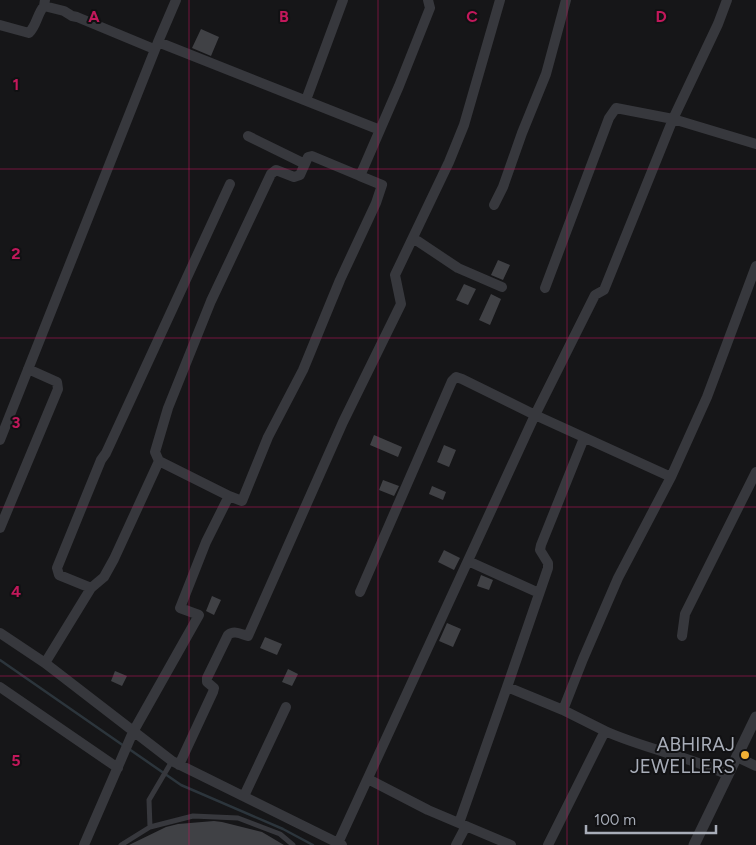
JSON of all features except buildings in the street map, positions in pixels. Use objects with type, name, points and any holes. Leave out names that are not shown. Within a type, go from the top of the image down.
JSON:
[{"type":"street","points":[[0,440],[156,45],[176,0]]},
{"type":"street","points":[[306,100],[343,0]]},
{"type":"street","points":[[360,176],[430,8],[428,0]]},
{"type":"street","points":[[176,763],[213,692],[214,688],[207,682],[207,678],[228,635],[231,632],[235,632],[248,636],[339,430],[401,304],[395,275],[449,162],[464,125],[500,0]]},
{"type":"street","points":[[494,206],[546,74],[566,0]]},
{"type":"street","points":[[0,633],[45,663],[176,763],[340,844],[535,415],[595,295],[604,290],[673,119],[728,0]]},
{"type":"street","points":[[0,26],[28,33],[33,29],[40,10],[45,3],[72,16],[306,100],[380,130]]},
{"type":"street","points":[[545,288],[612,112],[616,108],[673,119],[756,144]]},
{"type":"street","points":[[248,136],[305,164]]},
{"type":"street","points":[[312,156],[360,176],[382,185],[376,203],[340,280],[303,370],[268,437],[242,501],[159,461],[155,452],[168,408],[211,301],[271,174],[276,170],[294,177],[297,176],[308,157],[312,156]]},
{"type":"street","points":[[91,588],[59,575],[57,568],[101,460],[106,453],[230,184]]},
{"type":"street","points":[[413,238],[458,268],[502,287]]},
{"type":"street","points":[[563,710],[618,578],[671,476],[707,398],[756,266]]},
{"type":"street","points":[[0,528],[58,389],[57,382],[28,369]]},
{"type":"street","points":[[360,592],[452,381],[456,377],[584,438],[671,476]]},
{"type":"street","points":[[456,845],[548,568],[548,563],[540,550],[541,545],[584,438]]},
{"type":"street","points":[[45,663],[91,588],[104,577],[159,461]]},
{"type":"street","points":[[682,636],[685,614],[756,472]]},
{"type":"street","points":[[84,845],[133,732],[199,616],[180,608],[206,542],[229,496]]},
{"type":"street","points":[[468,561],[539,592]]},
{"type":"street","points":[[0,687],[118,768]]},
{"type":"street","points":[[508,687],[563,710],[605,731],[649,748],[696,760],[728,774]]},
{"type":"street","points":[[244,796],[286,707]]},
{"type":"street","points":[[694,845],[756,718]]},
{"type":"street","points":[[548,845],[605,731]]},
{"type":"street","points":[[737,757],[756,766]]},
{"type":"street","points":[[368,779],[428,810],[511,845]]},
{"type":"lane","points":[[150,827],[149,800],[167,770],[176,763]]},
{"type":"lane","points":[[121,845],[150,827],[194,816],[238,818],[280,834],[293,845]]},
{"type":"waterway","points":[[0,660],[124,746]]},
{"type":"waterway","points":[[129,749],[181,785],[283,829],[313,845]]},
{"type":"place","name":"ABHIRAJ JEWELLERS","points":[[745,755]]}]
